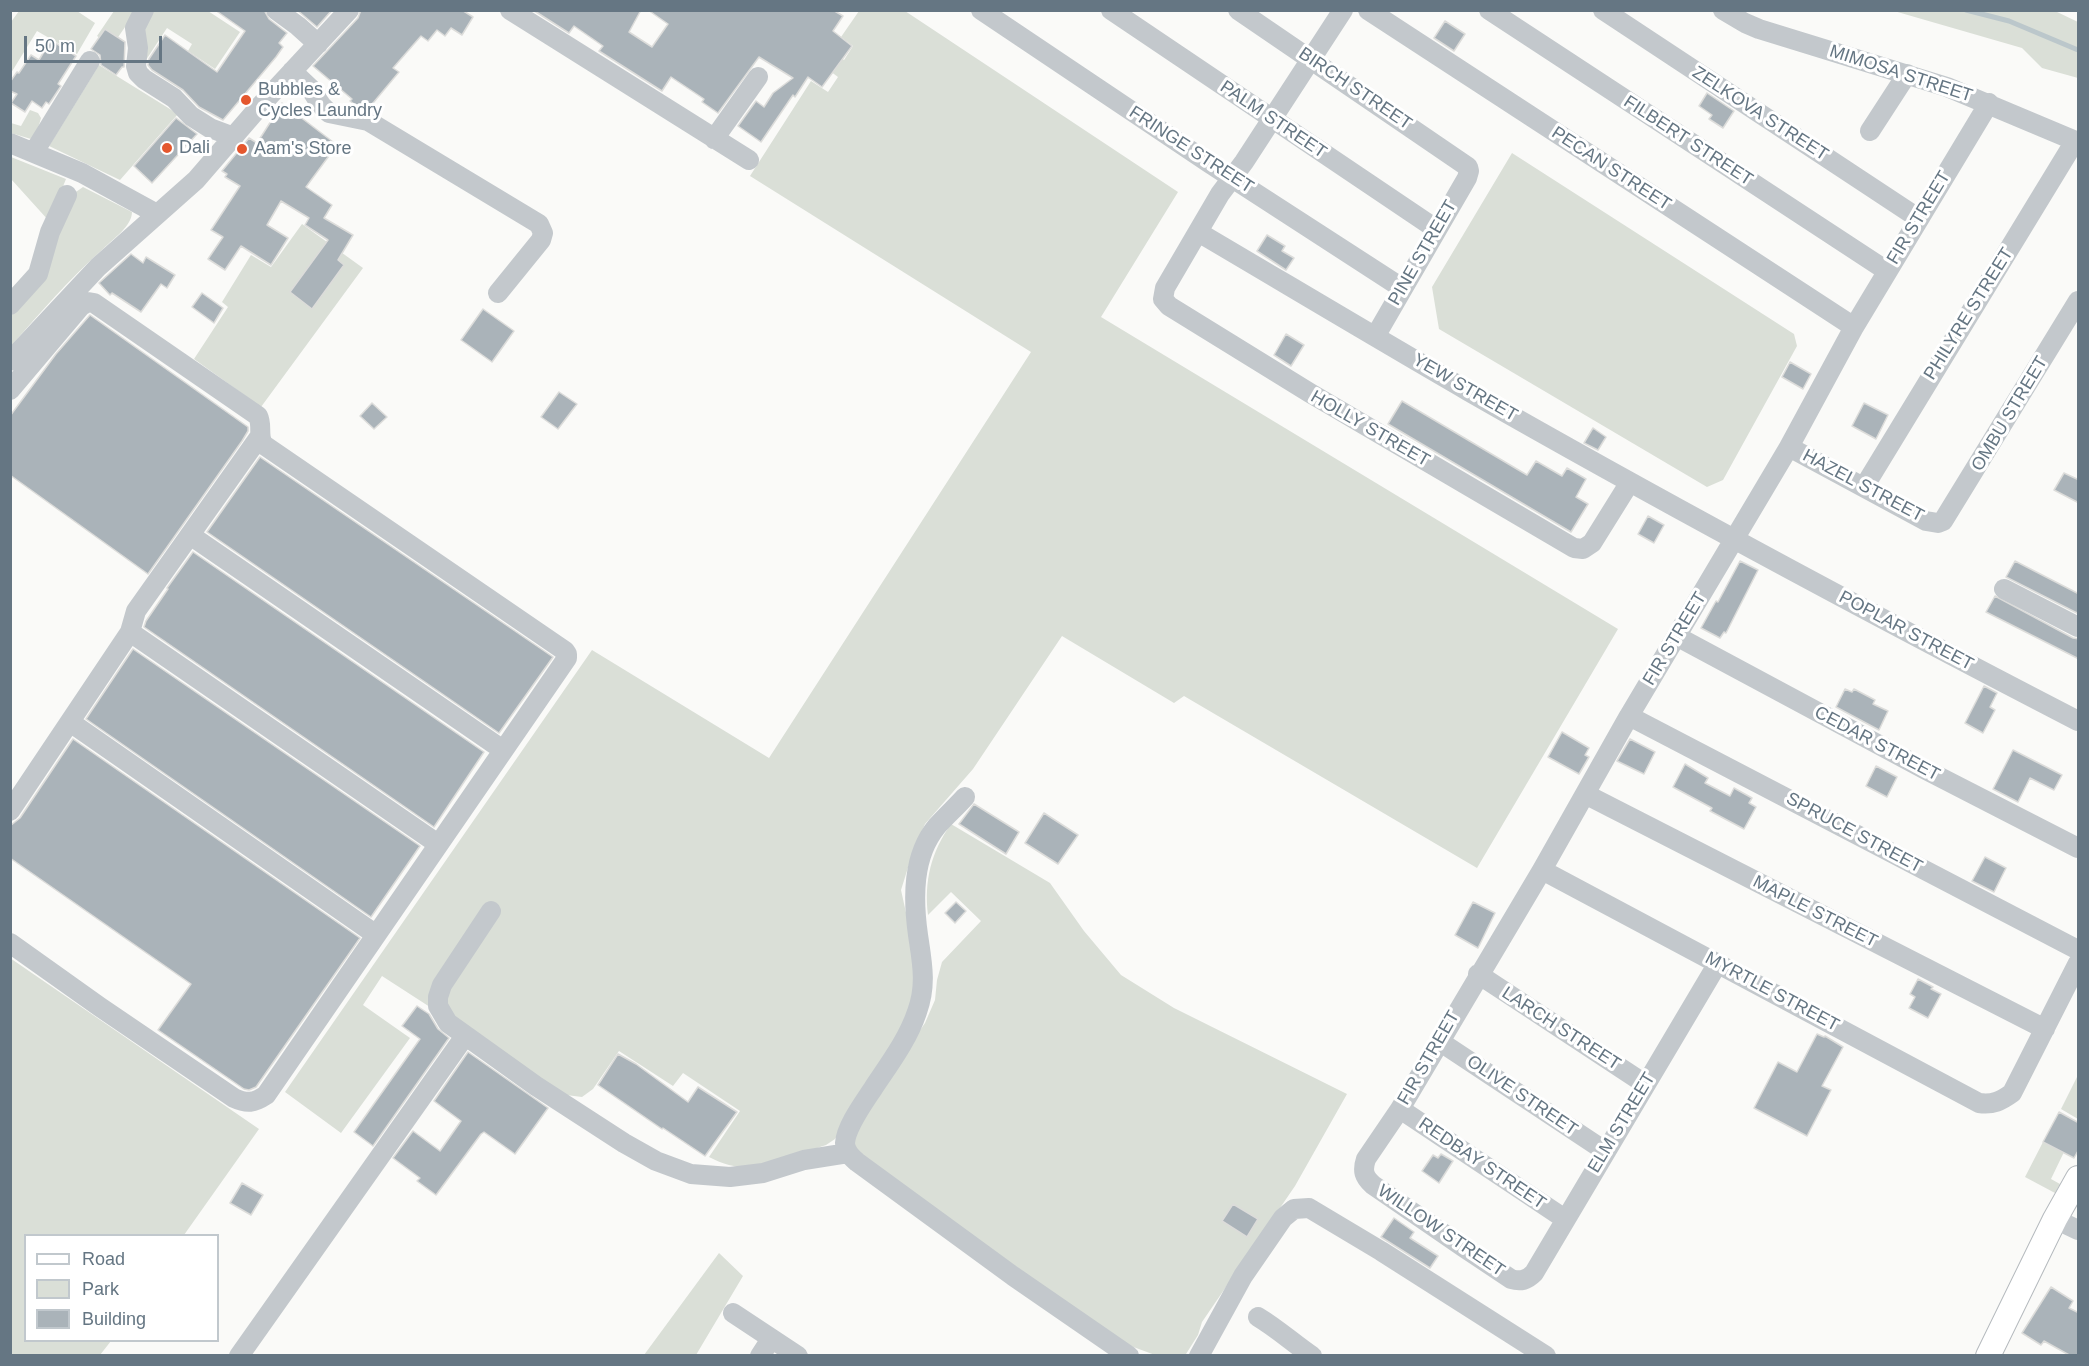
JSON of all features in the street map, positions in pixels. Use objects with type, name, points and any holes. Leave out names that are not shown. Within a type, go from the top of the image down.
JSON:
[{"type":"main road","points":[[1988,1356],[2055,1219],[2079,1178]]},
{"type":"street","points":[[144,10],[135,28],[138,73],[174,98],[191,116],[210,128],[234,136]]},
{"type":"street","points":[[276,10],[318,44]]},
{"type":"street","points":[[10,360],[84,280],[196,180],[292,71],[350,10]]},
{"type":"street","points":[[510,10],[748,160]]},
{"type":"street","name":"FRINGE STREET","points":[[981,10],[1232,178],[1402,288]]},
{"type":"street","name":"PALM STREET","points":[[1111,10],[1436,230]]},
{"type":"street","name":"BIRCH STREET","points":[[1238,10],[1465,164],[1469,171]]},
{"type":"street","points":[[1198,232],[1220,194],[1343,10]]},
{"type":"street","name":"PECAN STREET","points":[[1368,10],[1854,327]]},
{"type":"street","name":"FILBERT STREET","points":[[1489,10],[1887,271]]},
{"type":"street","name":"ZELKOVA STREET","points":[[1603,10],[1918,218]]},
{"type":"street","name":"MIMOSA STREET","points":[[1723,10],[1759,29],[1947,87],[2077,142]]},
{"type":"street","points":[[34,152],[90,61]]},
{"type":"street","points":[[292,71],[310,88],[329,113],[368,121],[539,225],[543,232],[541,240],[498,293]]},
{"type":"street","points":[[1870,131],[1907,74]]},
{"type":"street","points":[[714,139],[758,77]]},
{"type":"street","name":"FIR STREET","points":[[1364,1174],[1363,1167],[1366,1159],[1400,1109],[1478,974],[1542,870],[1629,716],[1789,447],[1854,327],[1989,104]]},
{"type":"street","name":"PHILYRE STREET","points":[[1864,488],[2077,142]]},
{"type":"street","points":[[10,144],[34,152],[105,184],[157,214]]},
{"type":"street","name":"PINE STREET","points":[[1376,335],[1469,171]]},
{"type":"street","points":[[10,305],[38,274],[52,227],[67,195]]},
{"type":"street","name":"HOLLY STREET","points":[[1198,232],[1165,288],[1163,299],[1169,306],[1310,393],[1574,548],[1583,549],[1592,543],[1630,482]]},
{"type":"street","name":"YEW STREET","points":[[1198,232],[1467,390],[1735,538]]},
{"type":"street","points":[[10,390],[81,306],[90,301],[258,416],[261,429],[260,436],[136,611],[130,632],[10,811]]},
{"type":"street","name":"OMBU STREET","points":[[1938,523],[1948,516],[2077,306]]},
{"type":"street","points":[[10,943],[100,1007],[244,1103],[257,1101],[266,1095],[567,658],[565,651],[264,445],[260,436]]},
{"type":"street","name":"HAZEL STREET","points":[[1789,447],[1926,521],[1938,523]]},
{"type":"street","points":[[190,535],[503,750]]},
{"type":"street","name":"POPLAR STREET","points":[[1735,538],[1901,629],[2079,721]]},
{"type":"street","points":[[2004,589],[2079,627]]},
{"type":"street","points":[[130,632],[438,844]]},
{"type":"street","name":"CEDAR STREET","points":[[1678,637],[1924,769],[2079,848]]},
{"type":"street","name":"SPRUCE STREET","points":[[1629,716],[2079,950]]},
{"type":"street","points":[[70,722],[375,934]]},
{"type":"street","name":"MAPLE STREET","points":[[1585,794],[2045,1029]]},
{"type":"street","points":[[965,797],[935,828],[919,860],[916,875],[916,900],[918,934],[924,965],[922,995],[908,1032],[858,1111],[847,1133],[845,1141],[848,1153],[865,1168],[1013,1275],[1129,1356]]},
{"type":"street","name":"MYRTLE STREET","points":[[1542,870],[1979,1103],[1991,1105],[2003,1100],[2012,1092],[2045,1029]]},
{"type":"street","points":[[491,911],[442,985],[438,997],[440,1014],[465,1036],[536,1086],[624,1143],[656,1161],[691,1174],[730,1177],[763,1173],[804,1160],[848,1153]]},
{"type":"street","name":"ELM STREET","points":[[1524,1280],[1534,1273],[1718,963]]},
{"type":"street","points":[[2045,1029],[2079,963]]},
{"type":"street","name":"LARCH STREET","points":[[1478,974],[1645,1084]]},
{"type":"street","points":[[239,1356],[465,1036]]},
{"type":"street","name":"OLIVE STREET","points":[[1439,1041],[1605,1152]]},
{"type":"street","name":"REDBAY STREET","points":[[1400,1109],[1565,1219]]},
{"type":"street","name":"WILLOW STREET","points":[[1364,1174],[1373,1185],[1463,1247],[1512,1279],[1524,1280]]},
{"type":"street","points":[[1199,1356],[1243,1276],[1283,1218],[1294,1209],[1309,1208],[1546,1356]]},
{"type":"street","points":[[2055,1219],[2079,1230]]},
{"type":"street","points":[[733,1313],[798,1356]]},
{"type":"street","points":[[1258,1317],[1284,1334],[1283,1348],[1312,1356]]},
{"type":"street","points":[[760,1356],[771,1338]]},
{"type":"green space","points":[[19,11],[77,11],[95,23],[77,54],[37,31],[11,73],[11,22]]},
{"type":"green space","points":[[114,11],[136,11],[112,46],[97,36]]},
{"type":"green space","points":[[152,11],[208,11],[240,32],[215,69],[188,51],[192,44],[167,28],[144,63],[143,31]]},
{"type":"green space","points":[[859,11],[905,11],[1178,192],[1101,317],[1618,629],[1477,868],[1184,696],[1174,703],[1062,636],[973,769],[925,824],[901,890],[914,949],[918,985],[892,1049],[835,1139],[826,1145],[768,1165],[740,1167],[725,1164],[709,1157],[740,1111],[683,1073],[673,1086],[619,1051],[593,1089],[582,1097],[566,1095],[382,976],[363,1005],[410,1038],[341,1133],[285,1092],[592,650],[769,758],[1031,352],[750,176],[811,81],[828,92],[838,77],[822,65],[831,51],[844,60],[853,46],[841,37]]},
{"type":"green space","points":[[1894,11],[2055,11],[2078,22],[2078,78],[2042,68],[2022,48]]},
{"type":"green space","points":[[99,65],[178,114],[120,180],[49,146]]},
{"type":"green space","points":[[30,110],[38,113],[41,118],[37,132],[31,139],[11,133],[11,123],[21,126]]},
{"type":"green space","points":[[1512,153],[1794,334],[1797,346],[1723,480],[1707,487],[1439,329],[1432,287]]},
{"type":"green space","points":[[11,157],[66,179],[49,221],[11,179]]},
{"type":"green space","points":[[83,187],[132,212],[129,222],[68,283],[11,346],[11,312],[73,194]]},
{"type":"green space","points":[[302,224],[363,268],[261,407],[194,359],[228,307],[222,302],[251,255],[271,267]]},
{"type":"green space","points":[[951,824],[1050,883],[1084,931],[1121,975],[1174,1008],[1347,1094],[1295,1186],[1202,1322],[1198,1335],[1186,1354],[1155,1355],[1120,1342],[851,1147],[870,1104],[925,1023],[935,1000],[942,962],[981,921],[951,892],[928,915],[927,890],[930,867],[938,845]]},
{"type":"green space","points":[[10,958],[259,1129],[185,1234],[24,1234],[24,1342],[110,1342],[100,1355],[11,1355]]},
{"type":"green space","points":[[2078,1075],[2078,1119],[2061,1109]]},
{"type":"green space","points":[[2043,1142],[2064,1152],[2051,1179],[2060,1184],[2055,1193],[2025,1177]]},
{"type":"green space","points":[[719,1253],[743,1276],[696,1355],[644,1355]]},
{"type":"building","points":[[215,10],[264,10],[269,19],[287,33],[279,43],[283,47],[276,57],[223,120],[199,107],[183,90],[148,65],[149,59],[165,35],[217,72],[245,31]]},
{"type":"building","points":[[297,10],[332,10],[317,27]]},
{"type":"building","points":[[361,10],[462,10],[473,17],[462,35],[451,28],[445,36],[437,30],[428,41],[421,36],[393,68],[399,72],[368,109],[350,101],[352,99],[313,66],[358,18]]},
{"type":"building","points":[[533,10],[641,10],[629,32],[652,47],[668,24],[648,10],[833,10],[843,16],[833,31],[852,46],[822,87],[808,77],[761,142],[738,126],[756,101],[764,107],[773,93],[793,78],[759,57],[718,113],[702,102],[704,99],[671,77],[662,91],[599,51],[603,46],[574,26],[569,33]]},
{"type":"building","points":[[1445,21],[1465,34],[1454,51],[1434,38]]},
{"type":"building","points":[[105,29],[125,42],[124,67],[116,75],[101,65],[100,55],[91,49]]},
{"type":"building","points":[[51,40],[76,56],[58,84],[61,86],[49,104],[46,102],[42,108],[32,101],[25,112],[11,103],[17,94],[10,91],[10,82],[31,55],[39,60]]},
{"type":"building","points":[[1707,93],[1734,111],[1723,128],[1709,119],[1712,115],[1699,106]]},
{"type":"building","points":[[282,103],[337,145],[306,187],[332,205],[324,218],[353,235],[338,260],[344,265],[312,309],[290,292],[328,240],[305,225],[309,218],[281,201],[267,225],[288,238],[271,265],[241,246],[225,270],[208,259],[223,237],[211,230],[240,186],[225,177],[227,174],[222,171],[249,138],[257,143],[273,118],[270,114]]},
{"type":"building","name":"Dali","points":[[176,118],[197,134],[152,183],[134,166]]},
{"type":"building","points":[[1267,235],[1285,246],[1282,251],[1294,258],[1286,270],[1257,251]]},
{"type":"building","points":[[131,254],[143,263],[146,257],[175,275],[167,288],[161,284],[141,312],[112,293],[110,295],[99,283]]},
{"type":"building","points":[[202,293],[223,308],[214,323],[192,307]]},
{"type":"building","points":[[483,309],[514,331],[492,362],[461,340]]},
{"type":"building","points":[[90,315],[248,427],[242,441],[148,574],[10,475],[10,416],[56,354]]},
{"type":"building","points":[[1286,334],[1304,345],[1291,366],[1274,355]]},
{"type":"building","points":[[1790,362],[1811,374],[1803,389],[1782,377]]},
{"type":"building","points":[[559,392],[577,404],[558,429],[541,417]]},
{"type":"building","points":[[1402,401],[1527,475],[1536,461],[1562,476],[1567,468],[1586,479],[1576,497],[1588,504],[1571,532],[1388,424]]},
{"type":"building","points":[[372,403],[387,417],[374,429],[360,416]]},
{"type":"building","points":[[1864,403],[1888,415],[1876,439],[1852,426]]},
{"type":"building","points":[[1593,428],[1606,437],[1598,450],[1584,443]]},
{"type":"building","points":[[260,457],[553,657],[499,733],[207,532]]},
{"type":"building","points":[[2064,473],[2079,480],[2079,503],[2054,490]]},
{"type":"building","points":[[1648,516],[1664,525],[1654,543],[1638,534]]},
{"type":"building","points":[[193,552],[484,752],[434,827],[144,627],[167,588]]},
{"type":"building","points":[[1740,561],[1758,570],[1726,633],[1724,632],[1720,638],[1701,628]]},
{"type":"building","points":[[2015,561],[2079,594],[2079,614],[2006,577]]},
{"type":"building","points":[[1995,596],[2073,638],[2079,639],[2079,659],[1986,612]]},
{"type":"building","points":[[133,649],[420,846],[371,917],[86,719]]},
{"type":"building","points":[[1984,686],[1997,693],[1990,707],[1995,710],[1983,733],[1965,723]]},
{"type":"building","points":[[1845,689],[1852,692],[1854,689],[1875,700],[1873,704],[1888,711],[1879,730],[1836,707]]},
{"type":"building","points":[[1562,732],[1589,748],[1585,755],[1589,757],[1579,774],[1548,757]]},
{"type":"building","points":[[73,739],[360,938],[256,1087],[249,1090],[244,1089],[158,1030],[191,984],[10,858],[10,826],[20,818]]},
{"type":"building","points":[[1630,739],[1655,752],[1644,774],[1617,761]]},
{"type":"building","points":[[2013,750],[2062,775],[2054,790],[2030,778],[2018,802],[1993,789]]},
{"type":"building","points":[[1685,764],[1708,778],[1705,783],[1730,796],[1734,788],[1752,798],[1749,803],[1756,807],[1744,829],[1710,811],[1712,808],[1673,787]]},
{"type":"building","points":[[1876,766],[1897,777],[1887,797],[1866,786]]},
{"type":"building","points":[[974,804],[1019,832],[1006,854],[959,824]]},
{"type":"building","points":[[1044,813],[1078,835],[1058,864],[1025,843]]},
{"type":"building","points":[[1985,857],[2006,868],[1994,892],[1972,881]]},
{"type":"building","points":[[956,902],[966,911],[955,923],[945,913]]},
{"type":"building","points":[[1473,902],[1495,913],[1478,948],[1455,935]]},
{"type":"building","points":[[1918,979],[1941,994],[1928,1018],[1909,1008],[1915,997],[1910,994]]},
{"type":"building","points":[[417,1006],[429,1014],[438,1029],[449,1038],[373,1146],[354,1132],[420,1039],[402,1026]]},
{"type":"building","points":[[1817,1034],[1843,1047],[1822,1086],[1831,1090],[1807,1136],[1754,1108],[1778,1062],[1797,1072]]},
{"type":"building","points":[[468,1052],[548,1108],[515,1154],[484,1132],[481,1134],[436,1195],[417,1181],[420,1178],[393,1158],[413,1131],[440,1151],[461,1121],[434,1101]]},
{"type":"building","points":[[618,1054],[636,1064],[688,1102],[698,1087],[737,1112],[705,1156],[598,1085]]},
{"type":"building","points":[[2059,1112],[2079,1123],[2079,1149],[2074,1158],[2043,1142]]},
{"type":"building","points":[[1441,1154],[1453,1161],[1439,1183],[1422,1171],[1433,1155],[1438,1158]]},
{"type":"building","points":[[242,1183],[263,1195],[251,1215],[230,1203]]},
{"type":"building","points":[[1233,1204],[1258,1219],[1247,1237],[1222,1221]]},
{"type":"building","points":[[1394,1218],[1414,1232],[1410,1238],[1438,1256],[1430,1268],[1381,1237]]},
{"type":"building","points":[[2051,1287],[2073,1301],[2069,1308],[2079,1313],[2079,1356],[2071,1356],[2044,1341],[2041,1345],[2022,1333]]},
{"type":"waterway","points":[[1966,10],[2009,21],[2078,50]]},
{"type":"place","name":"Bubbles & Cycles Laundry","points":[[246,100]]},
{"type":"place","name":"Dali","points":[[167,148]]},
{"type":"place","name":"Aam's Store","points":[[242,149]]}]
